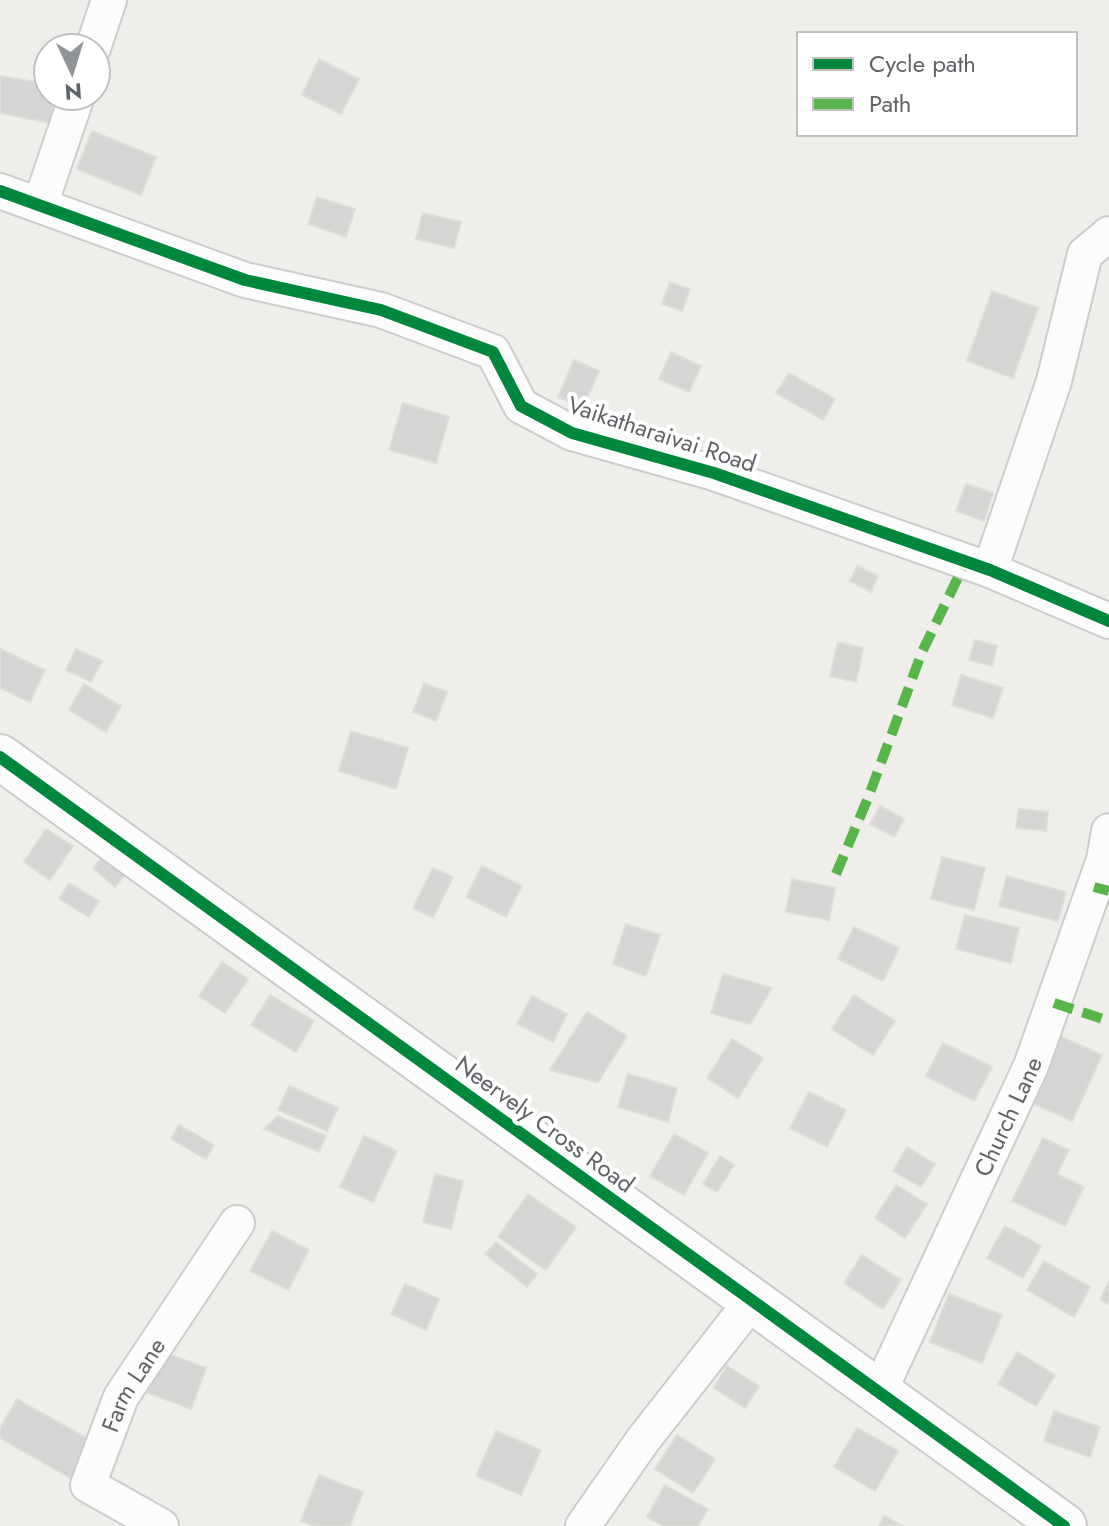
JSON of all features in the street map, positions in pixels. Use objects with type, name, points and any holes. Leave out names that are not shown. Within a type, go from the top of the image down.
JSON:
[{"type":"street","points":[[98,32],[109,0]]},
{"type":"street","points":[[40,205],[72,112]]},
{"type":"street","name":"Vaikatharaivai Road","points":[[0,191],[245,280],[381,310],[493,352],[521,406],[572,433],[714,473],[990,570],[1109,621]]},
{"type":"street","points":[[990,570],[1054,381],[1085,254],[1109,234]]},
{"type":"street","name":"Neervely Cross Road","points":[[0,757],[1064,1526]]},
{"type":"street","name":"Church Lane","points":[[879,1392],[1031,1066],[1104,860],[1109,831]]},
{"type":"street","name":"Farm Lane","points":[[161,1526],[88,1485],[121,1397],[237,1223]]},
{"type":"street","points":[[583,1526],[643,1440],[752,1301]]},
{"type":"building","points":[[319,59],[359,79],[341,114],[302,95]]},
{"type":"building","points":[[0,76],[32,81],[32,112],[52,112],[50,123],[0,113]]},
{"type":"building","points":[[92,131],[156,157],[141,195],[77,169]]},
{"type":"building","points":[[317,197],[355,209],[346,237],[308,224]]},
{"type":"building","points":[[423,213],[461,222],[454,248],[416,239]]},
{"type":"building","points":[[670,282],[690,289],[682,311],[662,304]]},
{"type":"building","points":[[992,291],[1038,308],[1013,378],[967,361]]},
{"type":"building","points":[[671,352],[701,366],[689,392],[659,379]]},
{"type":"building","points":[[574,360],[599,371],[583,408],[558,397]]},
{"type":"building","points":[[789,373],[835,399],[823,420],[776,393]]},
{"type":"building","points":[[403,403],[449,417],[436,463],[389,450]]},
{"type":"building","points":[[966,484],[993,493],[984,521],[956,511]]},
{"type":"building","points":[[857,566],[878,576],[871,592],[850,581]]},
{"type":"building","points":[[975,640],[997,646],[992,666],[969,660]]},
{"type":"building","points":[[838,642],[863,648],[856,682],[830,676]]},
{"type":"building","points":[[0,649],[45,670],[30,702],[0,688]]},
{"type":"building","points":[[76,649],[102,661],[91,682],[66,670]]},
{"type":"building","points":[[961,675],[1003,688],[993,718],[952,705]]},
{"type":"building","points":[[424,683],[447,692],[436,721],[413,712]]},
{"type":"building","points":[[84,684],[121,706],[106,732],[69,710]]},
{"type":"building","points":[[351,731],[408,748],[396,789],[339,771]]},
{"type":"building","points":[[880,806],[904,819],[894,837],[870,824]]},
{"type":"building","points":[[1019,809],[1048,812],[1046,831],[1016,828]]},
{"type":"building","points":[[46,829],[73,846],[50,880],[24,862]]},
{"type":"building","points":[[106,853],[128,871],[115,887],[93,868]]},
{"type":"building","points":[[942,857],[985,868],[974,910],[931,899]]},
{"type":"building","points":[[482,866],[522,886],[506,917],[466,897]]},
{"type":"building","points":[[433,868],[453,877],[433,918],[413,908]]},
{"type":"building","points":[[1007,876],[1066,892],[1058,921],[999,906]]},
{"type":"building","points":[[792,879],[835,888],[829,920],[786,912]]},
{"type":"building","points":[[69,883],[99,901],[89,917],[59,899]]},
{"type":"building","points":[[965,915],[1019,928],[1011,963],[956,949]]},
{"type":"building","points":[[626,924],[660,935],[646,976],[613,964]]},
{"type":"building","points":[[854,927],[899,948],[883,981],[838,959]]},
{"type":"building","points":[[222,962],[248,979],[225,1013],[199,996]]},
{"type":"building","points":[[723,974],[772,988],[750,1024],[711,1013]]},
{"type":"building","points":[[270,995],[314,1021],[296,1052],[251,1025]]},
{"type":"building","points":[[854,995],[895,1021],[873,1055],[832,1029]]},
{"type":"building","points":[[532,996],[567,1014],[553,1042],[517,1024]]},
{"type":"building","points":[[587,1012],[627,1036],[598,1082],[550,1070]]},
{"type":"building","points":[[1060,1036],[1102,1055],[1072,1121],[1030,1102]]},
{"type":"building","points":[[732,1039],[763,1058],[738,1098],[707,1078]]},
{"type":"building","points":[[943,1043],[992,1067],[974,1101],[926,1076]]},
{"type":"building","points":[[628,1074],[677,1088],[668,1122],[618,1107]]},
{"type":"building","points":[[289,1086],[338,1108],[327,1131],[278,1110]]},
{"type":"building","points":[[809,1092],[846,1110],[827,1147],[790,1128]]},
{"type":"building","points":[[278,1116],[326,1136],[319,1152],[264,1129]]},
{"type":"building","points":[[179,1125],[214,1145],[206,1159],[171,1139]]},
{"type":"building","points":[[674,1134],[708,1153],[684,1195],[650,1176]]},
{"type":"building","points":[[364,1136],[397,1151],[373,1202],[340,1187]]},
{"type":"building","points":[[1043,1138],[1069,1150],[1057,1174],[1084,1187],[1065,1226],[1012,1201]]},
{"type":"building","points":[[907,1147],[935,1164],[921,1187],[893,1171]]},
{"type":"building","points":[[720,1156],[734,1165],[717,1192],[703,1184]]},
{"type":"building","points":[[435,1174],[463,1181],[451,1229],[423,1222]]},
{"type":"building","points":[[896,1185],[927,1204],[905,1238],[875,1218]]},
{"type":"building","points":[[528,1194],[576,1227],[546,1270],[498,1237]]},
{"type":"building","points":[[1005,1226],[1041,1246],[1023,1278],[987,1258]]},
{"type":"building","points":[[272,1231],[309,1250],[288,1290],[250,1271]]},
{"type":"building","points":[[496,1242],[537,1274],[527,1287],[485,1254]]},
{"type":"building","points":[[862,1255],[901,1280],[883,1309],[844,1283]]},
{"type":"building","points":[[1044,1261],[1090,1287],[1074,1317],[1027,1290]]},
{"type":"building","points":[[1109,1281],[1109,1304],[1100,1300]]},
{"type":"building","points":[[405,1284],[439,1299],[426,1330],[391,1314]]},
{"type":"building","points":[[949,1294],[1002,1315],[982,1363],[930,1342]]},
{"type":"building","points":[[163,1352],[206,1368],[191,1409],[148,1393]]},
{"type":"building","points":[[1017,1352],[1055,1375],[1036,1406],[998,1384]]},
{"type":"building","points":[[727,1366],[759,1386],[745,1408],[714,1388]]},
{"type":"building","points":[[17,1399],[95,1443],[74,1480],[0,1438],[0,1428]]},
{"type":"building","points":[[1054,1411],[1100,1427],[1090,1457],[1044,1441]]},
{"type":"building","points":[[857,1428],[898,1451],[875,1491],[834,1467]]},
{"type":"building","points":[[496,1431],[541,1450],[521,1495],[476,1476]]},
{"type":"building","points":[[677,1435],[715,1459],[693,1493],[655,1469]]},
{"type":"building","points":[[319,1475],[363,1492],[350,1526],[316,1526],[301,1521]]},
{"type":"building","points":[[665,1485],[708,1509],[698,1526],[664,1526],[647,1517]]},
{"type":"building","points":[[884,1516],[903,1526],[879,1526]]},
{"type":"marked path","points":[[836,874],[922,652],[966,561]]},
{"type":"marked path","points":[[1094,887],[1109,891]]},
{"type":"marked path","points":[[1054,1003],[1109,1021]]},
{"type":"cycle path","points":[[0,191],[245,280],[381,310],[493,352],[521,406],[572,433],[714,473],[990,570],[1109,621]]},
{"type":"cycle path","points":[[0,757],[1064,1526]]}]
